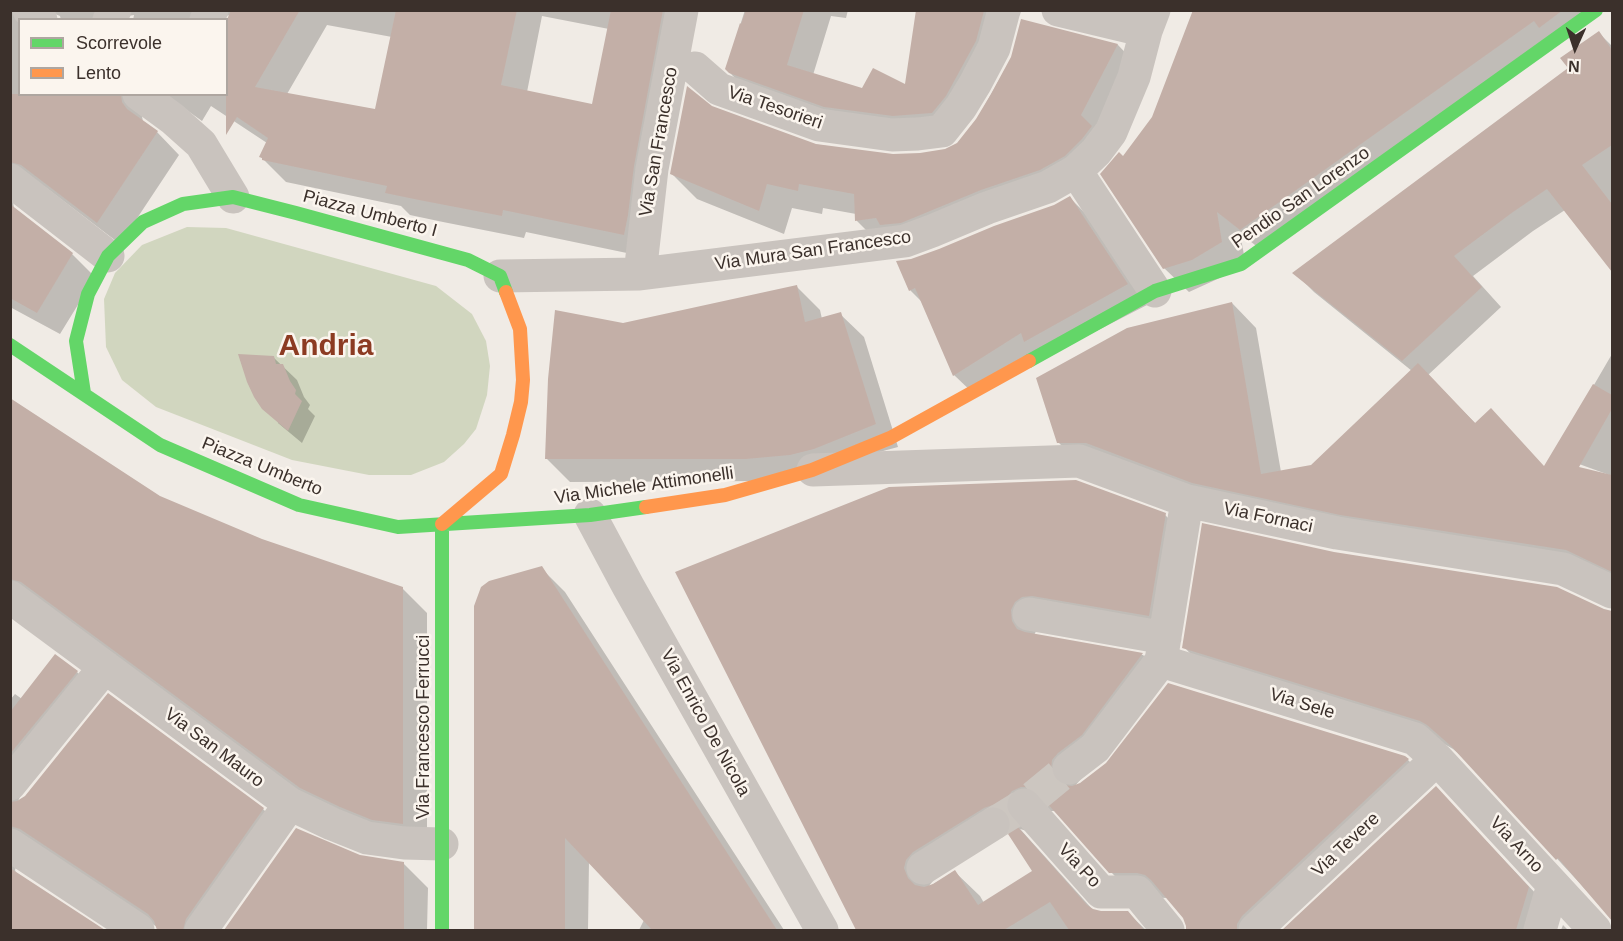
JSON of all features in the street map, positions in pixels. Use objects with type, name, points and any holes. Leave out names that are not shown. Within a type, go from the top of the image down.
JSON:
[{"type":"street","name":"Via San Francesco","points":[[640,274],[651,169],[682,10]]},
{"type":"street","name":"Via Tesorieri","points":[[694,68],[719,88],[819,125],[892,135],[942,131],[961,107],[994,48],[1004,10]]},
{"type":"street","points":[[1058,10],[1150,21]]},
{"type":"street","name":"Pendio San Lorenzo","points":[[812,470],[890,438],[1155,291],[1241,264],[1596,10]]},
{"type":"street","name":"Via Mura San Francesco","points":[[500,276],[640,274],[905,241],[987,208],[1048,187],[1076,171],[1096,152],[1111,132],[1134,77],[1150,21]]},
{"type":"street","points":[[148,97],[201,144],[233,197]]},
{"type":"street","points":[[1076,171],[1155,291]]},
{"type":"street","points":[[10,180],[108,256]]},
{"type":"street","name":"Piazza Umberto I","points":[[84,393],[76,341],[88,294],[108,256],[143,222],[183,204],[233,197],[468,260],[500,276]]},
{"type":"street","points":[[442,524],[501,474],[519,413],[523,380],[520,329],[500,276]]},
{"type":"street","name":"Piazza Umberto","points":[[10,345],[160,445],[299,505],[398,527],[442,524]]},
{"type":"street","name":"Via Fornaci","points":[[812,470],[1078,461],[1187,501],[1337,533],[1563,569],[1612,592]]},
{"type":"street","name":"Via Michele Attimonelli","points":[[442,524],[590,515],[725,495],[812,470]]},
{"type":"street","points":[[1069,768],[1095,747],[1163,649],[1187,501]]},
{"type":"street","name":"Via Enrico De Nicola","points":[[590,515],[822,930]]},
{"type":"street","name":"Via Francesco Ferrucci","points":[[442,524],[442,930]]},
{"type":"street","name":"Via San Mauro","points":[[10,597],[290,804],[367,838],[404,843],[442,844]]},
{"type":"street","name":"Via Sele","points":[[1029,614],[1163,649],[1415,739],[1437,759]]},
{"type":"street","points":[[10,784],[105,667]]},
{"type":"street","name":"Via Arno","points":[[1437,759],[1595,930]]},
{"type":"street","name":"Via Tevere","points":[[1255,930],[1437,759]]},
{"type":"street","points":[[201,930],[290,804]]},
{"type":"street","name":"Via Po","points":[[1024,805],[1101,892],[1137,892],[1168,930]]},
{"type":"street","points":[[923,868],[993,824]]},
{"type":"street","points":[[10,845],[138,930]]},
{"type":"street","points":[[1540,930],[1553,885]]},
{"type":"green space","points":[[187,227],[226,228],[436,286],[472,314],[486,341],[490,366],[487,395],[476,429],[464,444],[444,462],[411,475],[369,475],[292,460],[156,407],[122,380],[106,347],[104,299],[115,273],[142,245]]},
{"type":"building","points":[[231,10],[300,10],[255,87],[375,109],[396,10],[517,10],[501,85],[592,104],[611,10],[663,10],[634,166],[624,235],[503,210],[502,216],[385,193],[387,186],[262,160],[259,157],[268,138],[237,117],[226,135],[228,18]]},
{"type":"building","points":[[746,10],[804,10],[787,65],[862,88],[873,68],[905,84],[916,10],[984,11],[976,41],[946,96],[932,113],[893,116],[824,107],[729,73],[725,69]]},
{"type":"building","points":[[1193,10],[1563,10],[1539,28],[1534,21],[1240,230],[1217,212],[1222,242],[1192,260],[1163,269],[1100,174],[1119,152],[1123,156],[1152,117]]},
{"type":"building","points":[[1021,19],[1118,44],[1081,115],[1092,126],[1065,156],[1040,170],[981,190],[901,223],[880,225],[876,218],[855,221],[854,194],[799,184],[798,191],[767,184],[759,211],[670,174],[687,86],[712,106],[816,144],[893,154],[945,149],[957,143],[976,119],[991,94],[1011,57]]},
{"type":"building","points":[[1599,31],[1612,50],[1612,145],[1582,165],[1612,204],[1612,272],[1547,189],[1454,256],[1482,287],[1402,361],[1292,273],[1568,68],[1560,58]]},
{"type":"building","points":[[10,94],[18,94],[18,96],[121,96],[127,109],[158,131],[97,223],[21,165],[10,162]]},
{"type":"building","points":[[1070,196],[1128,284],[1024,342],[1021,333],[953,376],[915,288],[909,291],[896,261],[911,259],[939,249],[994,226],[1054,205]]},
{"type":"building","points":[[10,204],[73,253],[37,313],[10,298]]},
{"type":"building","points":[[797,285],[805,322],[841,312],[876,424],[814,449],[790,455],[746,459],[545,459],[548,379],[555,310],[623,323]]},
{"type":"building","points":[[1232,302],[1261,474],[1311,465],[1418,363],[1475,423],[1491,408],[1544,466],[1593,384],[1612,395],[1612,409],[1579,467],[1612,475],[1612,572],[1566,550],[1340,515],[1192,483],[1086,443],[1057,443],[1036,378],[1127,328]]},
{"type":"building","points":[[238,354],[274,356],[276,364],[283,364],[296,390],[295,394],[302,401],[288,431],[262,409],[254,397]]},
{"type":"building","points":[[10,398],[160,496],[262,539],[403,587],[403,824],[372,820],[300,788],[21,582],[10,579]]},
{"type":"building","points":[[1076,480],[1166,513],[1149,616],[1032,596],[1022,597],[1015,602],[1011,610],[1012,621],[1017,629],[1025,632],[1143,653],[1082,735],[1052,760],[1051,771],[1055,780],[1062,785],[1072,786],[1080,783],[1106,763],[1168,683],[1409,759],[1242,916],[1237,924],[1237,930],[1186,930],[1183,918],[1151,880],[1137,873],[1109,873],[1038,793],[1030,787],[1021,787],[1012,791],[1006,799],[1007,813],[1001,807],[993,805],[984,808],[913,852],[906,860],[904,868],[908,878],[915,885],[924,887],[955,870],[978,905],[1032,871],[1008,834],[1012,824],[1010,818],[1087,905],[1101,911],[1128,911],[1144,930],[1069,930],[1050,902],[1004,930],[856,930],[675,572],[889,487]]},
{"type":"building","points":[[1202,523],[1334,552],[1557,587],[1612,611],[1612,921],[1558,858],[1556,860],[1451,746],[1427,725],[1182,648]]},
{"type":"building","points":[[542,566],[777,930],[652,930],[565,838],[565,930],[474,930],[474,606],[481,587],[489,581]]},
{"type":"building","points":[[55,654],[78,671],[10,754],[10,712]]},
{"type":"building","points":[[108,693],[264,808],[186,919],[183,930],[157,930],[148,914],[20,829],[10,826],[10,802],[25,796]]},
{"type":"building","points":[[1436,786],[1529,887],[1516,930],[1282,930]]},
{"type":"building","points":[[296,828],[360,855],[404,862],[404,930],[224,930]]},
{"type":"building","points":[[10,868],[105,930],[10,930]]},
{"type":"tunnel","points":[[993,824],[1024,805],[1069,768]]},
{"type":"traffic: fast","points":[[1029,361],[1155,291],[1241,264],[1596,10]]},
{"type":"traffic: fast","points":[[84,393],[76,341],[88,294],[108,256],[143,222],[183,204],[233,197],[296,213],[468,260],[500,276],[506,292]]},
{"type":"traffic: fast","points":[[10,345],[160,445],[299,505],[398,527],[590,515],[646,507]]},
{"type":"traffic: fast","points":[[442,524],[442,930]]},
{"type":"traffic: slow","points":[[442,524],[501,474],[513,435],[521,402],[523,380],[520,329],[506,292]]},
{"type":"traffic: slow","points":[[646,507],[725,495],[812,470],[890,438],[1029,361]]},
{"type":"district","name":"Andria","points":[[326,347]]}]
